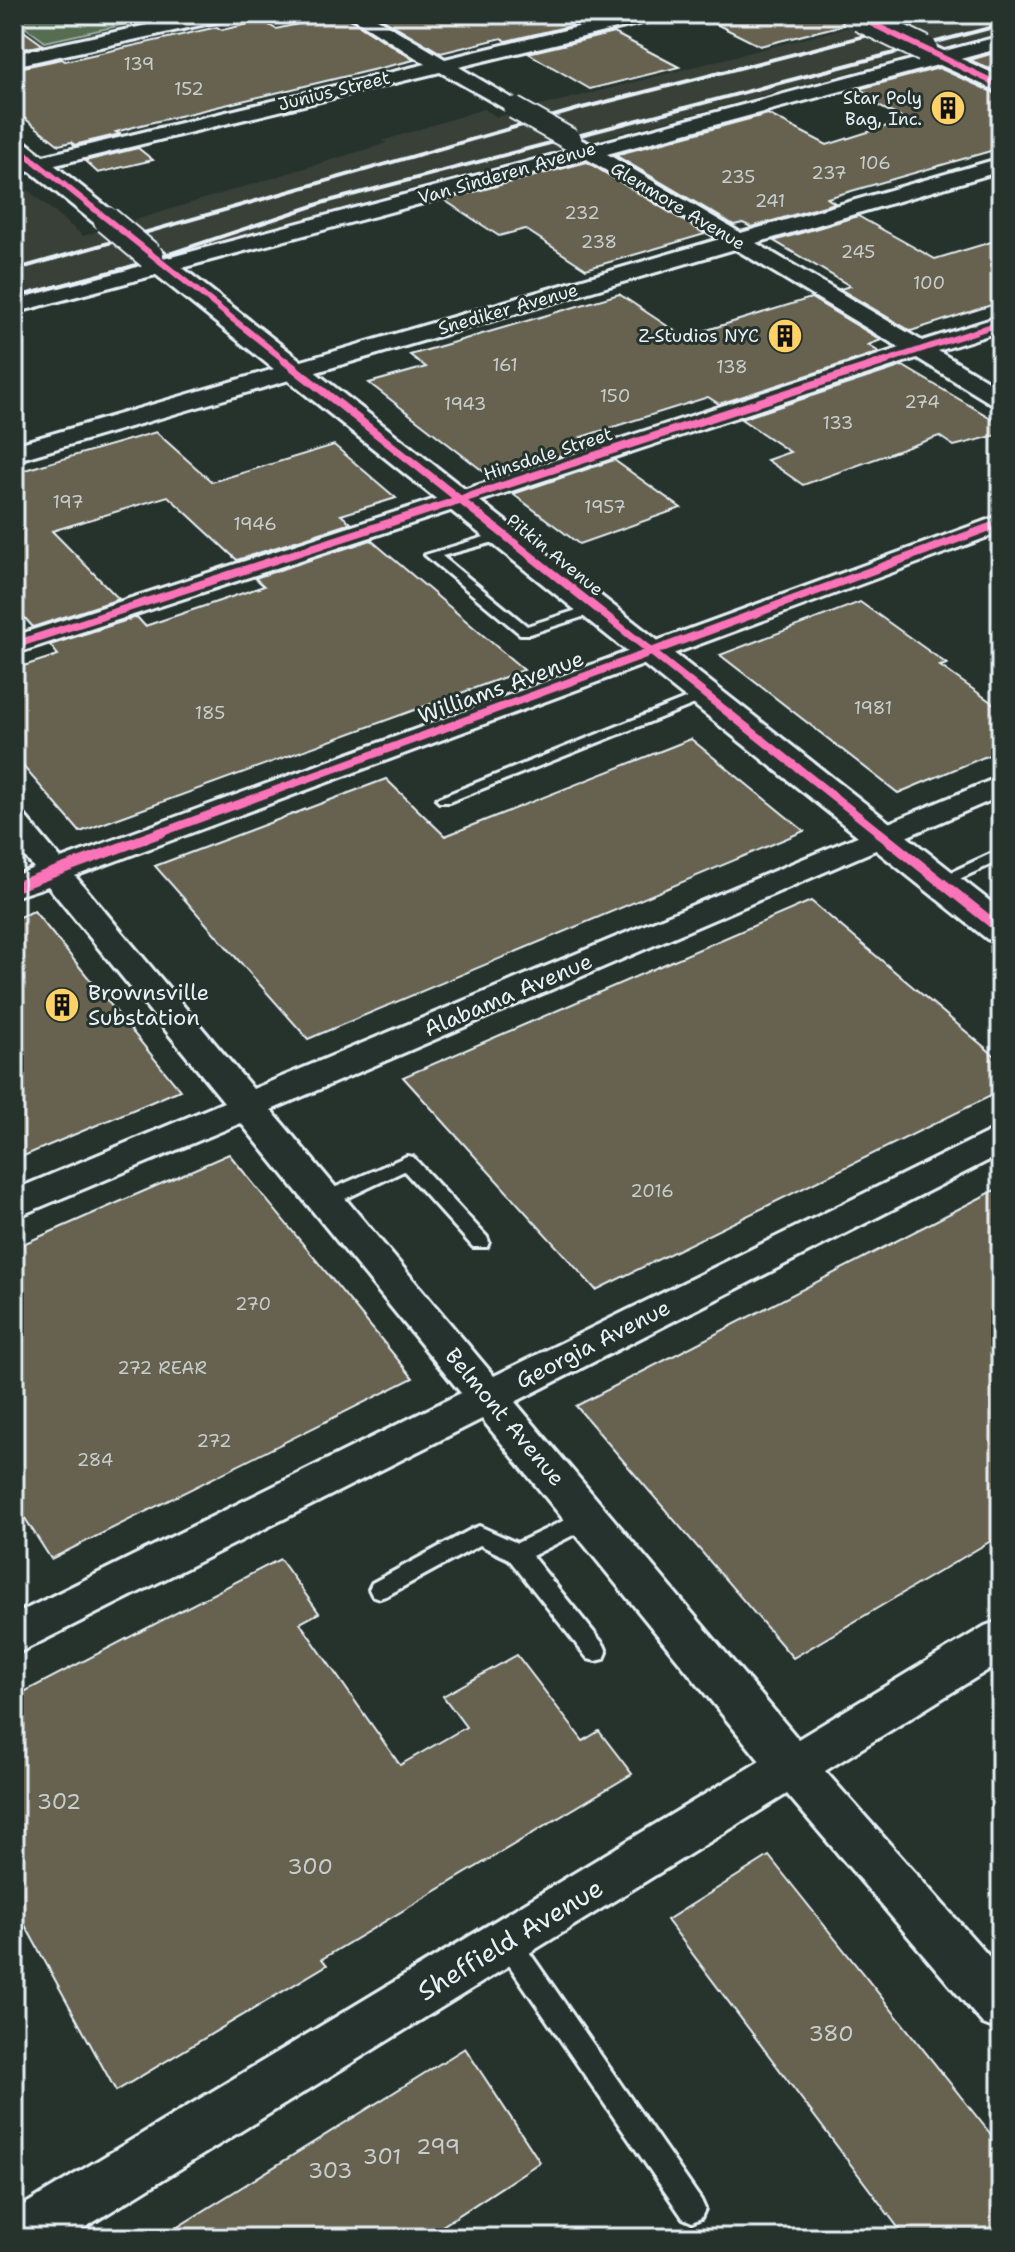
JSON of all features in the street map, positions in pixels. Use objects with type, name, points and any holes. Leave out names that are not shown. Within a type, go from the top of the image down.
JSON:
[{"type":"street","points":[[14,60],[224,14]]},
{"type":"street","name":"Glenmore Avenue","points":[[356,14],[1001,399]]},
{"type":"street","name":"Junius Street","points":[[26,166],[655,14]]},
{"type":"street","points":[[856,16],[1001,86]]},
{"type":"street","name":"Van Sinderen Avenue","points":[[14,306],[158,261],[579,146],[933,53],[1001,42]]},
{"type":"street","name":"Pitkin Avenue","points":[[14,145],[26,166],[107,220],[999,925]]},
{"type":"street","name":"Snediker Avenue","points":[[14,453],[1001,164]]},
{"type":"street","name":"Hinsdale Street","points":[[14,645],[1001,323]]},
{"type":"street","name":"Williams Avenue","points":[[14,887],[1001,523]]},
{"type":"street","name":"Alabama Avenue","points":[[14,1205],[1001,785]]},
{"type":"street","name":"Belmont Avenue","points":[[14,823],[792,1766],[1001,2007]]},
{"type":"street","name":"Georgia Avenue","points":[[14,1636],[1001,1139]]},
{"type":"street","name":"Sheffield Avenue","points":[[19,2238],[1001,1639]]},
{"type":"lane","points":[[504,535],[432,555],[525,631],[596,608]]},
{"type":"lane","points":[[444,799],[705,695]]},
{"type":"lane","points":[[940,881],[1001,854]]},
{"type":"lane","points":[[325,1200],[407,1162],[480,1242]]},
{"type":"lane","points":[[517,1553],[588,1518]]},
{"type":"lane","points":[[380,1589],[479,1535],[517,1553],[596,1652]]},
{"type":"lane","points":[[507,1941],[692,2209]]},
{"type":"shaded area","points":[[900,14],[1001,14],[1001,32],[401,191],[203,250],[14,301],[14,181],[83,236],[387,143],[382,141],[484,109],[497,117]]},
{"type":"green space","points":[[14,14],[172,14],[45,42],[14,19]]},
{"type":"building","points":[[342,14],[414,60],[141,125],[116,132],[120,134],[74,145],[72,142],[59,145],[14,110],[14,69],[62,59],[65,61],[217,27],[222,30],[262,21],[276,29]]},
{"type":"building","points":[[375,14],[606,14],[604,18],[441,53]]},
{"type":"building","points":[[696,14],[841,14],[843,25],[760,46]]},
{"type":"building","points":[[14,24],[43,45],[14,51]]},
{"type":"building","points":[[614,33],[679,67],[590,89],[528,53]]},
{"type":"building","points":[[1001,51],[1001,74],[970,60]]},
{"type":"building","points":[[939,68],[1001,96],[1001,148],[827,198],[835,203],[751,227],[743,223],[734,225],[615,155],[768,114],[827,145],[906,120],[859,96],[867,93],[859,89]]},
{"type":"building","points":[[138,148],[153,160],[98,173],[85,161]]},
{"type":"building","points":[[587,162],[705,234],[586,269],[525,229],[499,236],[444,200]]},
{"type":"building","points":[[858,216],[935,259],[1001,239],[1001,302],[911,331],[840,289],[850,286],[774,241]]},
{"type":"building","points":[[619,294],[684,337],[811,298],[881,340],[868,345],[879,352],[719,404],[708,397],[581,437],[592,445],[492,478],[369,383],[426,367],[410,355]]},
{"type":"building","points":[[903,366],[1001,424],[1001,434],[954,446],[939,436],[803,485],[767,460],[790,452],[741,419]]},
{"type":"building","points":[[156,432],[212,482],[334,445],[396,498],[341,515],[351,523],[237,560],[168,496],[52,531],[119,599],[33,627],[14,606],[14,473]]},
{"type":"building","points":[[614,460],[681,508],[579,544],[513,494]]},
{"type":"building","points":[[371,540],[524,670],[80,832],[14,756],[14,669],[58,655],[50,645],[137,617],[145,626],[264,586],[255,578]]},
{"type":"building","points":[[860,602],[947,664],[940,666],[1001,709],[1001,750],[898,793],[720,655]]},
{"type":"building","points":[[691,739],[804,831],[308,1039],[155,866],[386,779],[445,836]]},
{"type":"building","points":[[811,901],[1001,1061],[1001,1091],[596,1290],[403,1077]]},
{"type":"building","name":"Brownsville Substation","points":[[34,911],[180,1090],[14,1160],[14,919]]},
{"type":"building","points":[[229,1154],[413,1378],[51,1559],[14,1501],[14,1248]]},
{"type":"building","points":[[1001,1187],[1001,1535],[793,1658],[576,1406]]},
{"type":"building","points":[[280,1559],[319,1613],[300,1623],[400,1765],[466,1727],[443,1696],[517,1655],[583,1741],[599,1731],[632,1774],[322,1959],[327,1965],[116,2091],[14,1905],[14,1697]]},
{"type":"building","points":[[769,1856],[1001,2147],[1001,2238],[906,2238],[667,1920]]},
{"type":"building","points":[[465,2048],[540,2162],[424,2238],[160,2238]]},
{"type":"railway","points":[[14,270],[582,108],[951,14]]},
{"type":"railway","points":[[14,298],[127,268],[325,202],[1001,25]]},
{"type":"cycle path","points":[[852,14],[1001,86]]},
{"type":"cycle path","points":[[14,145],[1001,930]]},
{"type":"cycle path","points":[[14,645],[1001,323]]},
{"type":"cycle path","points":[[14,887],[1001,523]]},
{"type":"place","name":"Star Poly Bag, Inc.","points":[[948,108]]},
{"type":"place","name":"Z-Studios NYC","points":[[785,336]]},
{"type":"place","name":"Brownsville Substation","points":[[62,1005]]}]
